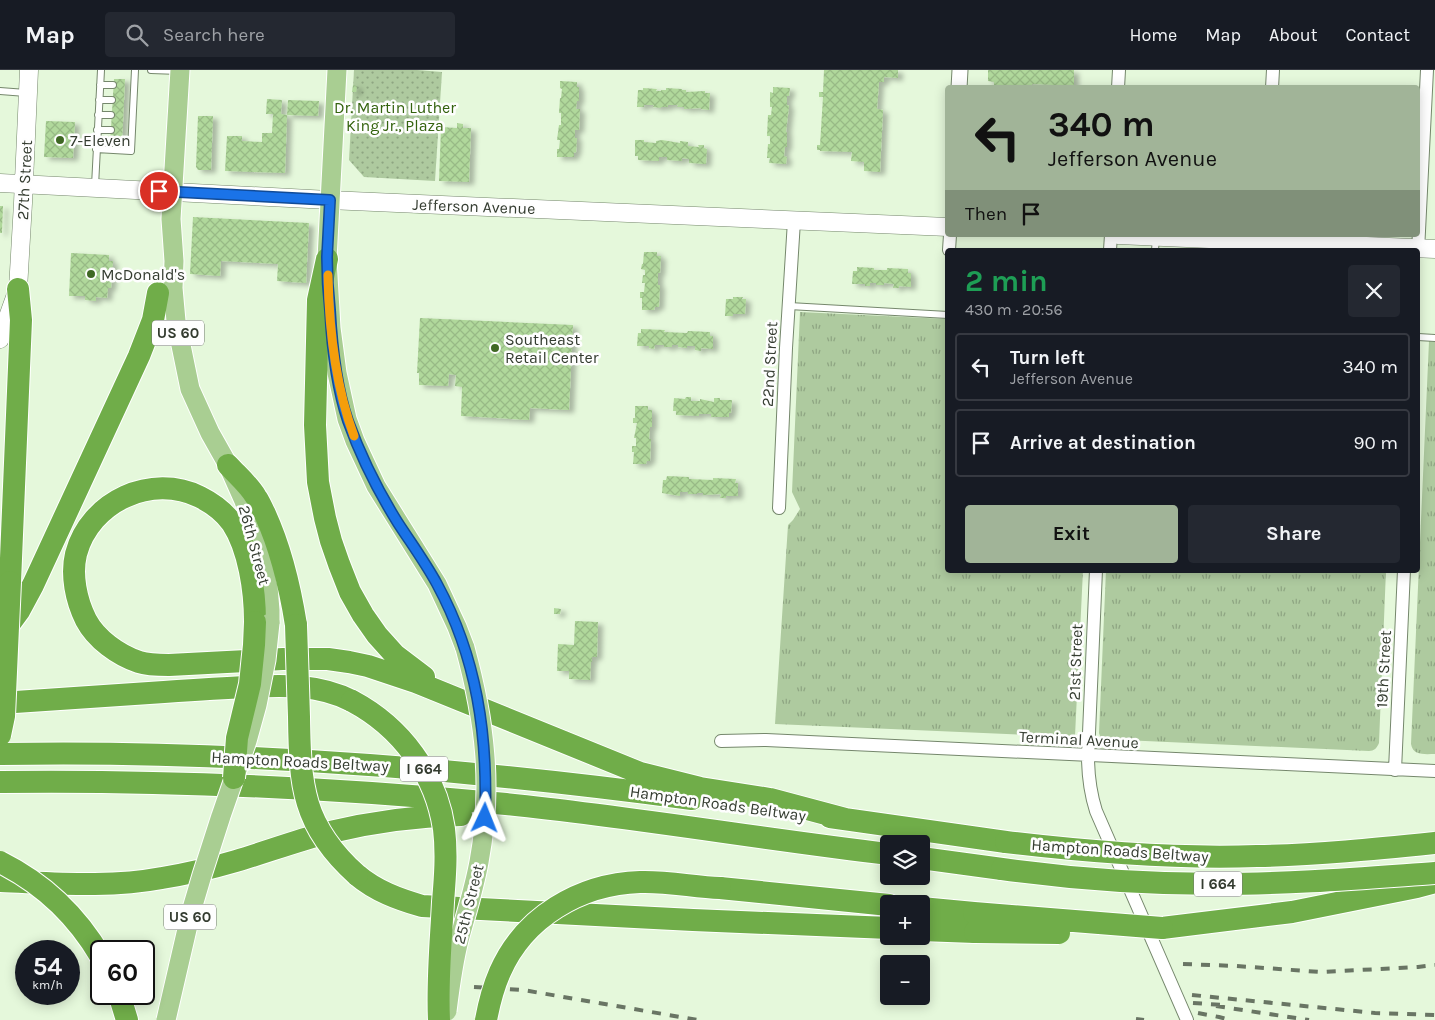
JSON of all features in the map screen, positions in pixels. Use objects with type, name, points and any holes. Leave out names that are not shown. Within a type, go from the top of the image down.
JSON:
[{"type":"highway","points":[[327,258],[318,300],[315,425],[318,482],[331,541],[350,592],[377,635],[406,664],[457,698]]},
{"type":"highway","points":[[0,735],[4,716],[21,320],[18,289]]},
{"type":"highway","points":[[0,636],[19,611],[32,585],[140,356],[153,320],[158,293]]},
{"type":"highway","points":[[228,465],[256,497],[267,520],[278,545],[292,601],[296,625],[299,743],[304,793],[315,823],[325,841],[342,862],[356,875],[386,894],[422,906],[880,928]]},
{"type":"highway","points":[[234,778],[237,738],[245,708],[251,674],[262,623],[242,542],[232,523],[219,509],[192,493],[155,488],[138,491],[112,503],[90,525],[76,554],[74,571],[75,586],[82,611],[88,622],[105,643],[132,659],[169,665],[283,659],[313,658],[349,662],[385,671],[457,698],[640,773],[700,788],[770,799],[845,819]]},
{"type":"highway","points":[[0,704],[296,686],[337,694],[352,701],[385,722],[409,746],[417,758],[432,785],[441,814],[446,860],[438,988],[439,1020]]},
{"type":"highway","name":"Hampton Roads Beltway","points":[[0,754],[122,754],[394,766],[557,782],[1006,842],[1127,854],[1246,856],[1328,853],[1435,843]]},
{"type":"highway","name":"Hampton Roads Beltway","points":[[0,782],[201,784],[413,796],[609,816],[880,853]]},
{"type":"highway","points":[[0,881],[92,884],[160,879],[237,861],[324,834],[398,819],[471,814],[552,820],[609,816]]},
{"type":"highway","name":"Hampton Roads Beltway","points":[[930,859],[1047,875],[1093,879],[1217,884],[1315,882],[1435,873]]},
{"type":"highway","points":[[0,862],[34,882],[64,908],[90,940]]},
{"type":"highway","points":[[486,1020],[501,970],[511,952],[524,935],[536,922],[566,900],[604,886],[649,882],[880,904]]},
{"type":"highway","points":[[930,929],[975,923],[1162,928],[1292,912],[1435,882]]},
{"type":"highway","points":[[930,910],[975,923]]},
{"type":"highway","points":[[122,1005],[126,1020]]},
{"type":"main road","name":"27th Street","points":[[0,339],[18,289],[29,70]]},
{"type":"main road","name":"25th Street","points":[[337,70],[327,258],[331,328],[337,373],[347,419],[376,486],[437,584],[457,626],[465,648],[478,698],[484,742],[486,766],[485,818],[479,864],[454,961],[446,1020]]},
{"type":"main road","name":"26th Street","points":[[180,71],[171,219],[176,321],[190,389],[199,411],[228,465],[258,540],[268,587],[270,610],[262,623]]},
{"type":"main road","name":"Jefferson Avenue","points":[[0,183],[330,200],[945,227]]},
{"type":"main road","points":[[158,293],[163,250],[171,219]]},
{"type":"main road","points":[[1128,237],[1156,243],[1264,242],[1400,248]]},
{"type":"main road","name":"US 60","points":[[166,1020],[191,912],[220,816],[234,778]]},
{"type":"street","points":[[960,70],[960,85]]},
{"type":"street","points":[[1118,85],[1119,70]]},
{"type":"street","points":[[1272,85],[1273,70]]},
{"type":"street","points":[[1420,179],[1427,70]]},
{"type":"street","name":"22nd Street","points":[[779,508],[794,221]]},
{"type":"street","points":[[1420,226],[1423,249]]},
{"type":"street","name":"21st Street","points":[[1096,573],[1088,756],[1088,777],[1091,794],[1096,811],[1187,1020]]},
{"type":"street","name":"19th Street","points":[[1395,770],[1404,573]]},
{"type":"street","name":"Terminal Avenue","points":[[720,741],[766,740],[1435,771]]},
{"type":"lane","points":[[95,188],[100,70]]},
{"type":"lane","points":[[96,150],[131,151],[135,70]]},
{"type":"lane","points":[[152,70],[180,71]]},
{"type":"lane","points":[[100,85],[113,85]]},
{"type":"lane","points":[[125,85],[134,85]]},
{"type":"lane","points":[[0,91],[28,93]]},
{"type":"lane","points":[[99,100],[112,100]]},
{"type":"lane","points":[[124,100],[133,100]]},
{"type":"lane","points":[[98,115],[112,115]]},
{"type":"lane","points":[[123,116],[133,116]]},
{"type":"lane","points":[[97,130],[111,130]]},
{"type":"lane","points":[[123,130],[132,131]]},
{"type":"lane","points":[[789,306],[945,315]]},
{"type":"lane","points":[[1420,337],[1435,338]]},
{"type":"green space","name":"Dr. Martin Luther King Jr., Plaza","points":[[354,70],[442,72],[435,181],[364,177],[349,160]]},
{"type":"green space","points":[[800,312],[945,319],[945,573],[1083,573],[1075,736],[775,724],[788,525],[800,509],[792,492]]},
{"type":"green space","points":[[1429,341],[1435,342],[1435,754],[1420,754],[1414,751],[1411,744]]},
{"type":"green space","points":[[1106,573],[1386,573],[1379,743],[1374,750],[1101,739],[1099,733]]},
{"type":"building","points":[[824,70],[898,70],[898,78],[884,77],[884,82],[879,82],[877,109],[883,110],[880,172],[864,171],[864,162],[851,161],[852,152],[817,150],[817,145],[820,145],[823,97],[819,97],[819,92],[823,92]]},
{"type":"building","points":[[988,70],[1074,70],[1074,85],[994,85],[994,82],[988,81]]},
{"type":"building","name":"7-Eleven","points":[[114,79],[125,79],[122,144],[110,144]]},
{"type":"building","points":[[560,81],[577,82],[577,87],[579,87],[579,101],[577,101],[576,109],[580,109],[579,130],[575,130],[575,138],[577,138],[574,157],[557,157],[560,140],[557,140],[559,125],[561,125],[561,113],[559,113],[562,89],[560,88]]},
{"type":"building","points":[[353,85],[357,86],[356,92],[352,92]]},
{"type":"building","points":[[773,87],[790,88],[789,96],[787,96],[787,105],[789,106],[786,132],[787,147],[785,147],[784,156],[787,157],[786,164],[769,163],[770,158],[767,158],[768,144],[770,144],[770,136],[767,136],[768,115],[771,115],[770,92],[773,93]]},
{"type":"building","points":[[643,88],[657,89],[656,91],[666,90],[666,88],[682,89],[686,90],[686,92],[705,91],[705,93],[710,93],[709,110],[701,108],[684,109],[684,107],[677,107],[678,105],[668,105],[668,107],[661,108],[653,107],[654,105],[637,107],[638,90],[643,90]]},
{"type":"building","points":[[267,99],[282,100],[281,114],[287,115],[285,173],[225,171],[227,136],[242,136],[242,141],[262,142],[262,133],[272,133],[273,114],[266,114]]},
{"type":"building","points":[[288,100],[319,101],[318,116],[287,115]]},
{"type":"building","points":[[198,116],[213,116],[211,170],[198,170],[196,167]]},
{"type":"building","name":"7-Eleven","points":[[46,121],[75,122],[73,158],[44,157]]},
{"type":"building","points":[[457,123],[463,124],[463,128],[471,128],[469,182],[439,181],[441,127],[457,128]]},
{"type":"building","points":[[635,140],[656,143],[656,141],[662,140],[680,143],[680,141],[688,142],[688,146],[699,147],[698,145],[704,145],[704,148],[707,149],[706,164],[689,163],[689,159],[682,158],[682,161],[667,160],[667,157],[659,157],[659,161],[638,160],[638,156],[635,156]]},
{"type":"building","points":[[0,206],[3,206],[2,233],[0,233]]},
{"type":"building","points":[[193,217],[309,223],[306,283],[277,281],[278,264],[221,261],[220,276],[190,274]]},
{"type":"building","points":[[644,252],[657,252],[657,256],[661,256],[660,273],[658,273],[658,285],[660,285],[659,307],[655,307],[654,310],[642,310],[640,292],[644,292],[645,283],[642,283],[645,270],[641,269]]},
{"type":"building","name":"McDonald's","points":[[71,253],[109,255],[109,261],[113,261],[111,288],[108,288],[107,298],[96,297],[96,301],[85,300],[85,296],[69,296]]},
{"type":"building","points":[[857,267],[874,268],[874,270],[887,270],[887,268],[908,269],[908,273],[911,273],[911,287],[899,286],[899,288],[893,288],[894,284],[884,283],[884,285],[876,285],[876,283],[870,283],[870,286],[852,284],[853,271],[857,271]]},
{"type":"building","points":[[733,297],[743,297],[742,299],[746,299],[745,314],[725,316],[726,299],[733,299]]},
{"type":"building","name":"Southeast Retail Center","points":[[420,318],[573,325],[569,410],[530,408],[529,420],[461,416],[462,387],[455,386],[456,375],[449,374],[448,386],[419,385],[419,373],[417,373]]},
{"type":"building","points":[[641,329],[687,333],[688,331],[710,332],[710,336],[713,336],[713,349],[701,348],[701,351],[695,350],[695,346],[687,346],[687,348],[678,347],[678,345],[664,347],[664,345],[655,345],[654,349],[649,348],[649,346],[637,346],[638,333],[641,333]]},
{"type":"building","points":[[686,397],[691,397],[691,401],[700,401],[700,399],[714,402],[714,398],[732,400],[731,413],[729,413],[729,417],[711,417],[711,414],[699,414],[699,416],[676,415],[676,411],[673,411],[674,398],[685,399]]},
{"type":"building","points":[[635,406],[648,406],[648,410],[652,410],[652,427],[650,427],[649,439],[651,439],[650,461],[647,461],[646,464],[633,464],[634,452],[632,452],[632,446],[636,446],[636,438],[634,438],[637,423],[633,423]]},
{"type":"building","points":[[667,476],[689,477],[689,479],[736,479],[735,483],[738,483],[738,496],[720,498],[721,494],[703,495],[703,493],[688,494],[688,492],[680,492],[680,496],[662,493],[663,480],[666,480]]},
{"type":"building","points":[[554,608],[561,609],[560,614],[554,614]]},
{"type":"building","points":[[575,621],[598,622],[597,657],[592,657],[590,680],[569,679],[569,671],[557,671],[558,644],[574,645]]},
{"type":"railway","points":[[1183,964],[1321,972],[1435,965]]},
{"type":"railway","points":[[474,987],[523,990],[698,1020]]},
{"type":"railway","points":[[1192,995],[1375,1013],[1435,1015]]},
{"type":"railway","points":[[1193,1003],[1223,1005]]},
{"type":"railway","points":[[1216,1006],[1309,1020]]},
{"type":"railway","points":[[1198,1013],[1230,1020]]},
{"type":"railway","points":[[1136,1019],[1144,1020]]},
{"type":"slow traffic","points":[[328,275],[331,328],[337,373],[347,419],[354,436]]},
{"type":"place","name":"7-Eleven","points":[[60,140]]},
{"type":"place","name":"McDonald's","points":[[91,274]]},
{"type":"place","name":"Southeast Retail Center","points":[[495,348]]},
{"type":"route","points":[[159,191],[330,200],[327,258],[328,289],[334,352],[344,408],[355,441],[376,486],[437,584],[465,648],[482,720],[486,766],[485,818]]}]
